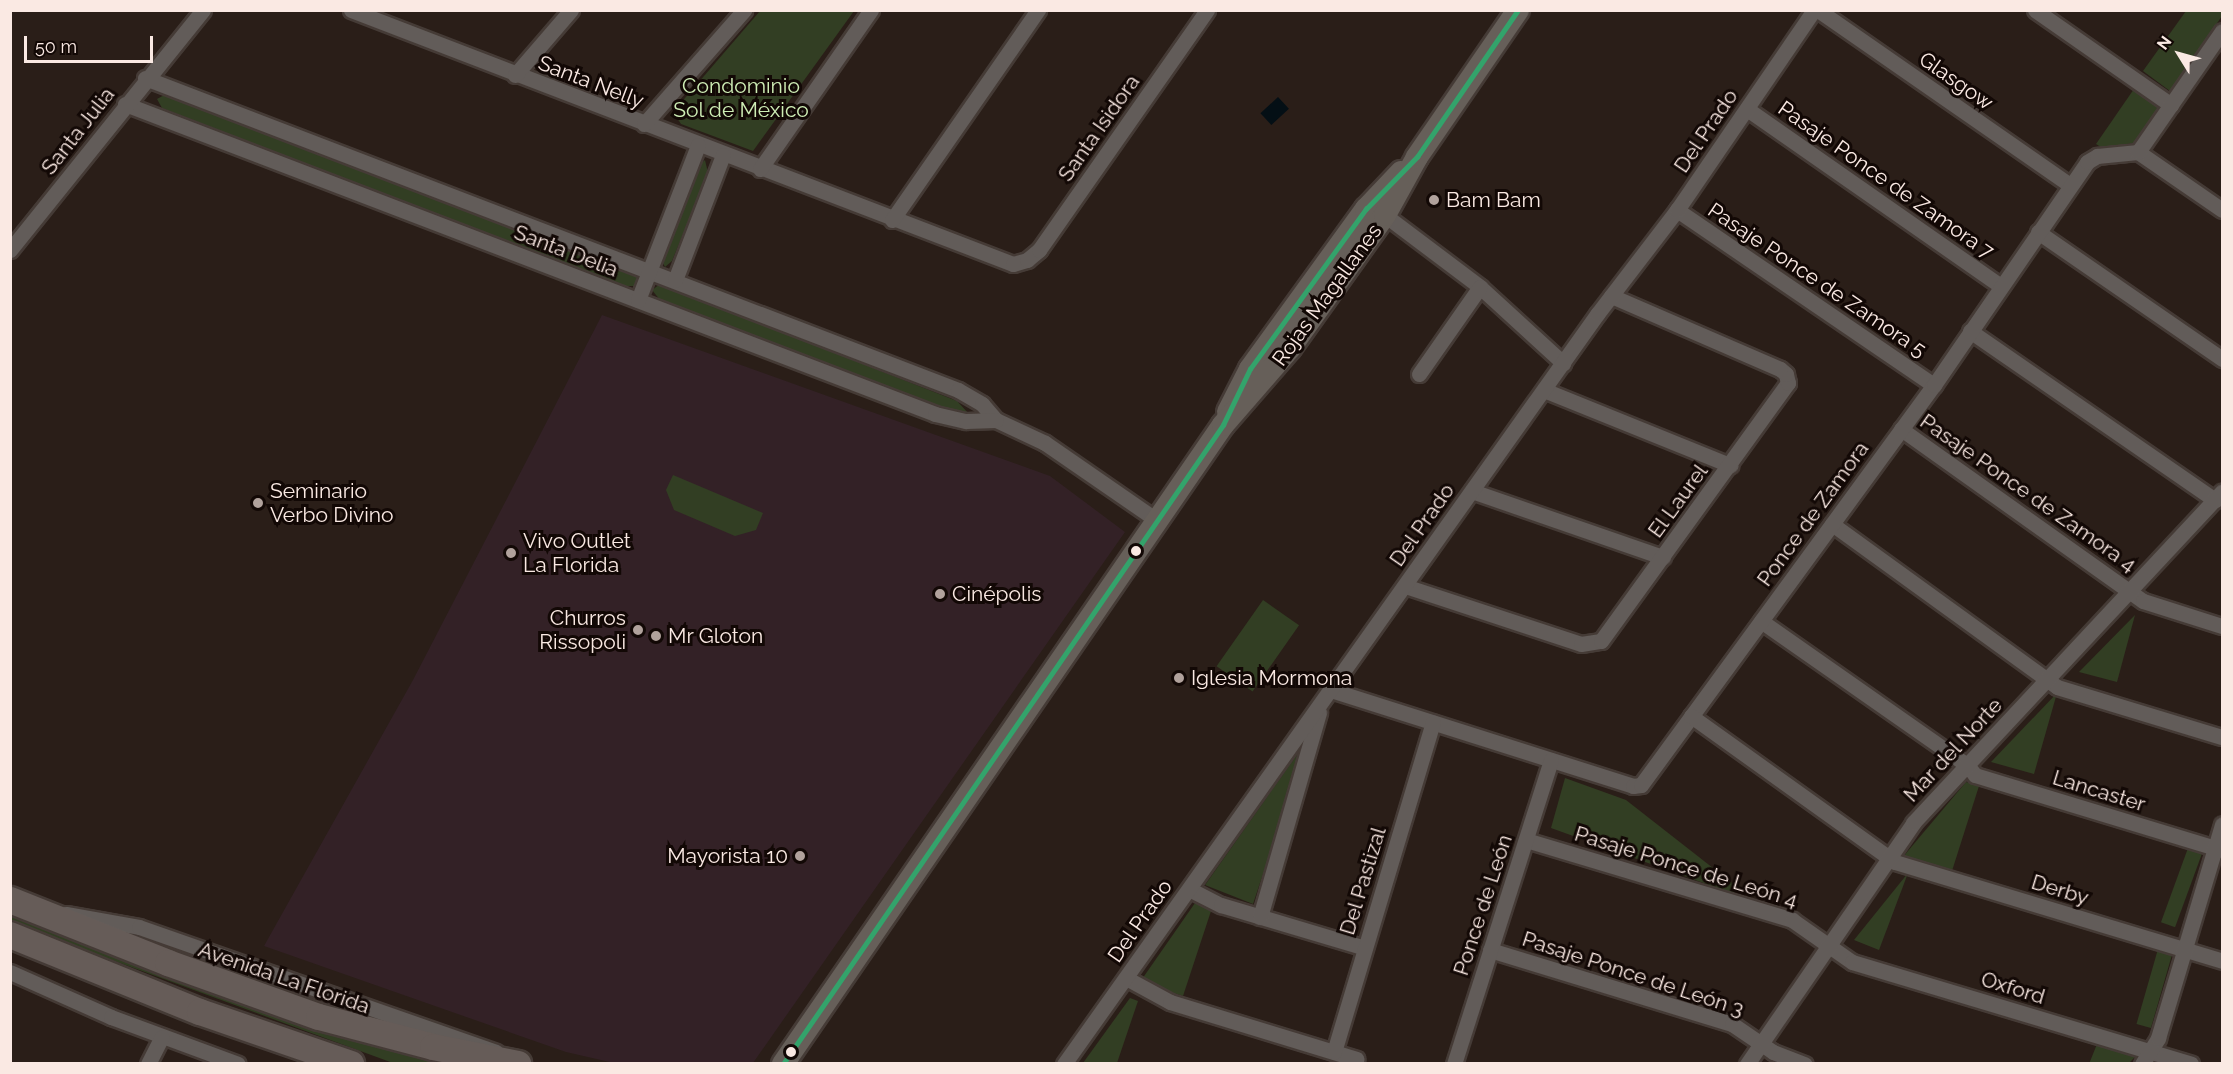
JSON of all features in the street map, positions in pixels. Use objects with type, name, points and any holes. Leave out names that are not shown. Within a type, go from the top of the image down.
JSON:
[{"type":"main road","name":"Avenida La Florida","points":[[10,900],[319,1017],[424,1045],[519,1064]]},
{"type":"main road","points":[[10,935],[178,1004],[351,1064]]},
{"type":"street","name":"Santa Julia","points":[[10,250],[145,78],[203,10]]},
{"type":"street","name":"Santa Nelly","points":[[351,10],[383,16],[514,75],[998,261],[1020,263]]},
{"type":"street","points":[[514,75],[571,10]]},
{"type":"street","points":[[644,124],[744,10]]},
{"type":"street","points":[[760,169],[871,10]]},
{"type":"street","points":[[892,220],[1038,10]]},
{"type":"street","name":"Santa Isidora","points":[[1020,263],[1039,250],[1207,10]]},
{"type":"street","name":"Rojas Magallanes","points":[[783,1064],[1223,425],[1250,369],[1417,157],[1518,10]]},
{"type":"street","name":"Del Prado","points":[[1064,1064],[1611,296],[1677,210],[1816,10]]},
{"type":"street","name":"Glasgow","points":[[1816,10],[2070,186]]},
{"type":"street","points":[[2036,10],[2171,105]]},
{"type":"street","points":[[2223,31],[2138,152],[2223,210]]},
{"type":"street","name":"Santa Delia","points":[[145,78],[958,390],[982,405],[996,420],[1045,443],[1158,521]]},
{"type":"street","name":"Santa Delia","points":[[125,104],[935,414],[966,421],[996,420]]},
{"type":"street","name":"Pasaje Ponce de Zamora 7","points":[[1747,109],[2001,286]]},
{"type":"street","points":[[638,300],[698,145]]},
{"type":"street","name":"Ponce de Zamora","points":[[1326,695],[1433,723],[1639,786],[1934,385],[2038,232],[2091,159],[2138,152]]},
{"type":"street","points":[[675,280],[723,154]]},
{"type":"street","points":[[1377,210],[1480,287],[1563,363]]},
{"type":"street","name":"Pasaje Ponce de Zamora 5","points":[[1677,210],[1934,385]]},
{"type":"street","points":[[2038,232],[2223,359]]},
{"type":"street","points":[[1419,374],[1480,287]]},
{"type":"street","name":"El Laurel","points":[[1404,586],[1581,644],[1595,644],[1606,636],[1785,388],[1788,378],[1780,369],[1611,296]]},
{"type":"street","points":[[1970,331],[2219,496]]},
{"type":"street","points":[[1544,390],[1730,465]]},
{"type":"street","name":"Pasaje Ponce de Zamora 4","points":[[1901,429],[2151,605],[2223,626]]},
{"type":"street","points":[[1472,491],[1663,557]]},
{"type":"street","name":"Mar del Norte","points":[[1747,1064],[1887,858],[1967,765],[2219,496]]},
{"type":"street","points":[[1832,524],[2060,688],[2223,737]]},
{"type":"street","name":"Lancaster","points":[[1761,621],[1981,777],[2219,849]]},
{"type":"street","points":[[1260,917],[1326,695]]},
{"type":"street","name":"Derby","points":[[1691,716],[1887,858],[2223,961]]},
{"type":"street","name":"Del Pastizal","points":[[1334,1052],[1433,723]]},
{"type":"street","name":"Ponce de León","points":[[1454,1064],[1551,760]]},
{"type":"street","points":[[2147,1058],[2219,849],[2223,824]]},
{"type":"street","name":"Pasaje Ponce de León 4","points":[[1526,840],[1792,920],[1827,945]]},
{"type":"street","points":[[1189,888],[1213,902],[1365,948]]},
{"type":"street","name":"Oxford","points":[[1827,945],[1852,962],[2147,1058],[2191,1064]]},
{"type":"street","name":"Pasaje Ponce de León 3","points":[[1490,950],[1720,1020],[1779,1055],[1805,1064]]},
{"type":"street","points":[[10,972],[162,1037],[238,1064]]},
{"type":"street","points":[[1125,978],[1170,1002],[1357,1059]]},
{"type":"street","points":[[148,1064],[162,1037]]},
{"type":"shaded area","points":[[1278,97],[1289,109],[1271,125],[1260,113]]},
{"type":"shaded area","name":"Vivo Outlet La Florida","points":[[602,315],[1050,476],[1125,532],[753,1063],[614,1063],[566,1052],[264,946],[413,680]]},
{"type":"green space","name":"Condominio Sol de México","points":[[760,11],[854,11],[753,151],[681,124],[673,112]]},
{"type":"green space","points":[[2186,11],[2222,11],[2222,16],[2170,91],[2143,71]]},
{"type":"green space","points":[[2136,86],[2162,106],[2137,142],[2104,149],[2096,144]]},
{"type":"green space","points":[[166,94],[639,278],[636,286],[621,286],[162,108],[157,99]]},
{"type":"green space","points":[[705,160],[708,173],[672,261],[665,267],[662,261],[698,166]]},
{"type":"green space","points":[[660,284],[957,401],[969,414],[949,413],[660,300],[652,290]]},
{"type":"green space","points":[[673,475],[763,513],[756,530],[735,536],[674,510],[666,490]]},
{"type":"green space","points":[[1263,600],[1299,625],[1253,692],[1217,666]]},
{"type":"green space","points":[[2135,615],[2117,682],[2079,672]]},
{"type":"green space","points":[[2057,693],[2034,774],[1991,762]]},
{"type":"green space","points":[[1308,739],[1253,904],[1205,885]]},
{"type":"green space","points":[[1565,778],[1626,800],[1736,886],[1734,894],[1551,828]]},
{"type":"green space","points":[[1966,782],[1979,786],[1951,874],[1902,858]]},
{"type":"green space","points":[[2188,848],[2202,853],[2175,927],[2161,922]]},
{"type":"green space","points":[[1908,873],[1879,950],[1854,940]]},
{"type":"green space","points":[[1195,903],[1212,908],[1183,996],[1140,982]]},
{"type":"green space","points":[[10,908],[467,1063],[393,1063],[11,923]]},
{"type":"green space","points":[[2158,949],[2172,953],[2151,1028],[2137,1024]]},
{"type":"green space","points":[[1130,998],[1138,1001],[1117,1063],[1083,1063]]},
{"type":"green space","points":[[2097,1044],[2137,1055],[2129,1063],[2089,1064]]},
{"type":"transit line","points":[[783,1064],[1223,425],[1250,369],[1366,209],[1417,157],[1518,10]]},
{"type":"place","name":"Bam Bam","points":[[1434,200]]},
{"type":"place","name":"Seminario Verbo Divino","points":[[258,503]]},
{"type":"place","name":"Vivo Outlet La Florida","points":[[511,553]]},
{"type":"place","name":"Cinépolis","points":[[940,594]]},
{"type":"place","name":"Churros Rissopoli","points":[[638,630]]},
{"type":"place","name":"Mr Gloton","points":[[656,636]]},
{"type":"place","name":"Iglesia Mormona","points":[[1179,678]]},
{"type":"place","name":"Mayorista 10","points":[[800,856]]}]
